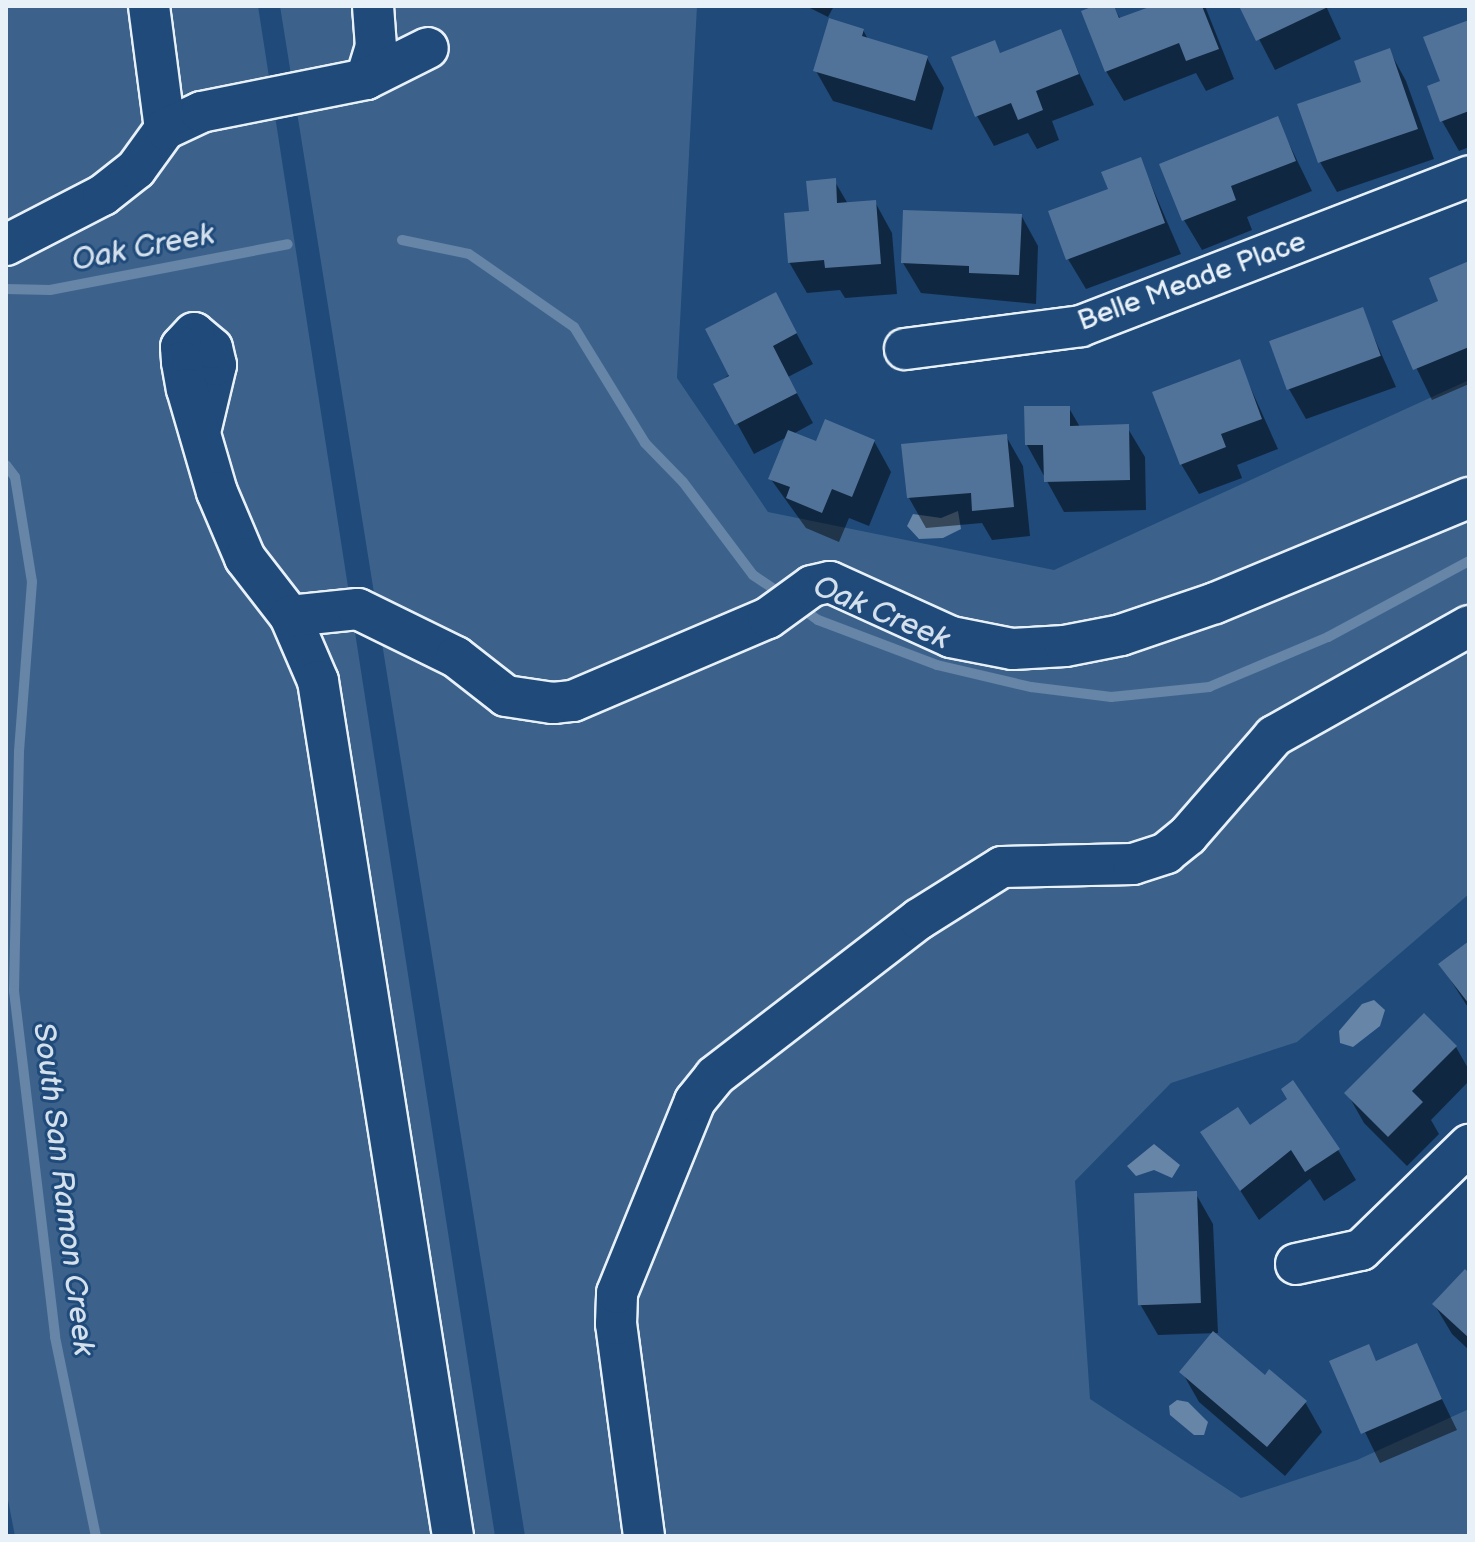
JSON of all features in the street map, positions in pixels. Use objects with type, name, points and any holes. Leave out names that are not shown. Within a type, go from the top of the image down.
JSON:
[{"type":"street","points":[[149,6],[165,129]]},
{"type":"street","points":[[366,79],[376,47],[373,6]]},
{"type":"street","points":[[6,245],[103,195],[136,169],[165,129],[201,112],[366,79],[428,48]]},
{"type":"street","name":"Belle Meade Place","points":[[905,349],[1081,326],[1469,176]]},
{"type":"street","points":[[200,432],[217,492],[245,558],[290,616],[318,681],[453,1536]]},
{"type":"street","points":[[290,616],[358,609],[456,657],[506,696],[553,703],[573,701],[780,610],[812,586],[830,582],[951,637],[1013,649],[1065,646],[1121,635],[1215,603],[1469,498]]},
{"type":"street","points":[[644,1536],[616,1324],[617,1293],[695,1101],[715,1076],[919,919],[1002,867],[1133,864],[1166,853],[1188,835],[1274,736],[1469,626]]},
{"type":"street","points":[[1296,1264],[1361,1250],[1469,1145]]},
{"type":"shaded area","points":[[6,6],[258,6],[495,1536],[15,1536],[6,1490]]},
{"type":"shaded area","points":[[280,6],[697,6],[677,378],[768,512],[1054,570],[1469,380],[1469,894],[1297,1042],[1171,1083],[1075,1181],[1090,1399],[1241,1498],[1357,1460],[1469,1409],[1469,1536],[525,1536]]},
{"type":"shaded area","points":[[958,511],[961,529],[943,538],[919,539],[907,526],[913,514],[941,518]]},
{"type":"shaded area","points":[[1374,1000],[1385,1010],[1380,1026],[1353,1047],[1340,1043],[1339,1031],[1362,1004]]},
{"type":"shaded area","points":[[1154,1144],[1180,1165],[1172,1178],[1154,1170],[1136,1176],[1127,1166]]},
{"type":"shaded area","points":[[1177,1400],[1188,1402],[1208,1422],[1204,1435],[1194,1435],[1170,1415],[1169,1406]]},
{"type":"building","points":[[1094,6],[1114,6],[1119,18],[1152,6],[1202,6],[1219,49],[1186,61],[1179,43],[1105,72],[1081,11]]},
{"type":"building","points":[[1239,6],[1330,6],[1256,41]]},
{"type":"building","points":[[829,18],[864,29],[862,36],[928,56],[915,101],[813,71]]},
{"type":"building","points":[[1469,20],[1469,111],[1440,122],[1427,86],[1440,81],[1423,37]]},
{"type":"building","points":[[1061,29],[1079,74],[1036,91],[1043,110],[1018,120],[1011,103],[975,117],[951,57],[995,40],[1000,53]]},
{"type":"building","points":[[1390,48],[1418,129],[1318,163],[1297,104],[1361,82],[1354,61]]},
{"type":"building","points":[[1278,116],[1296,161],[1231,186],[1236,200],[1182,221],[1159,164]]},
{"type":"building","points":[[1141,157],[1165,223],[1066,260],[1048,211],[1108,189],[1101,172]]},
{"type":"building","points":[[836,178],[837,203],[876,200],[881,264],[825,268],[824,260],[788,263],[784,213],[809,211],[806,181]]},
{"type":"building","points":[[903,210],[1022,214],[1019,275],[969,273],[969,266],[901,263]]},
{"type":"building","points":[[1469,261],[1469,347],[1413,370],[1392,321],[1438,301],[1429,278]]},
{"type":"building","points":[[776,292],[797,333],[773,346],[797,393],[735,425],[713,384],[729,376],[705,329]]},
{"type":"building","points":[[1363,307],[1381,356],[1287,390],[1269,341]]},
{"type":"building","points":[[1240,359],[1262,419],[1221,434],[1226,447],[1180,465],[1152,392]]},
{"type":"building","points":[[1024,406],[1070,406],[1070,426],[1129,424],[1130,480],[1044,482],[1043,445],[1025,445]]},
{"type":"building","points":[[825,419],[875,440],[852,497],[832,489],[822,513],[786,498],[790,487],[768,479],[788,430],[816,441]]},
{"type":"building","points":[[1007,434],[1014,507],[972,511],[971,493],[907,498],[901,444]]},
{"type":"building","points":[[1469,941],[1469,1004],[1438,964]]},
{"type":"building","points":[[1424,1013],[1457,1046],[1412,1091],[1423,1102],[1388,1137],[1344,1093]]},
{"type":"building","points":[[1293,1080],[1340,1149],[1305,1172],[1291,1150],[1240,1191],[1200,1132],[1238,1107],[1250,1125],[1287,1099],[1281,1089]]},
{"type":"building","points":[[1197,1191],[1201,1303],[1138,1305],[1134,1193]]},
{"type":"building","points":[[1465,1269],[1469,1273],[1469,1338],[1432,1304]]},
{"type":"building","points":[[1213,1331],[1265,1375],[1269,1369],[1307,1401],[1267,1447],[1179,1372]]},
{"type":"building","points":[[1417,1343],[1442,1399],[1361,1434],[1329,1361],[1369,1344],[1376,1361]]},
{"type":"waterway","name":"Oak Creek","points":[[402,240],[469,254],[574,327],[645,443],[683,482],[753,575],[784,596]]},
{"type":"waterway","name":"Oak Creek","points":[[6,289],[50,290],[288,244]]},
{"type":"waterway","name":"South San Ramon Creek","points":[[6,465],[15,477],[32,582],[19,752],[14,991],[55,1337],[96,1536]]},
{"type":"waterway","name":"Oak Creek","points":[[800,607],[818,620],[937,665],[1031,687],[1111,697],[1209,687],[1328,637],[1469,561]]}]
